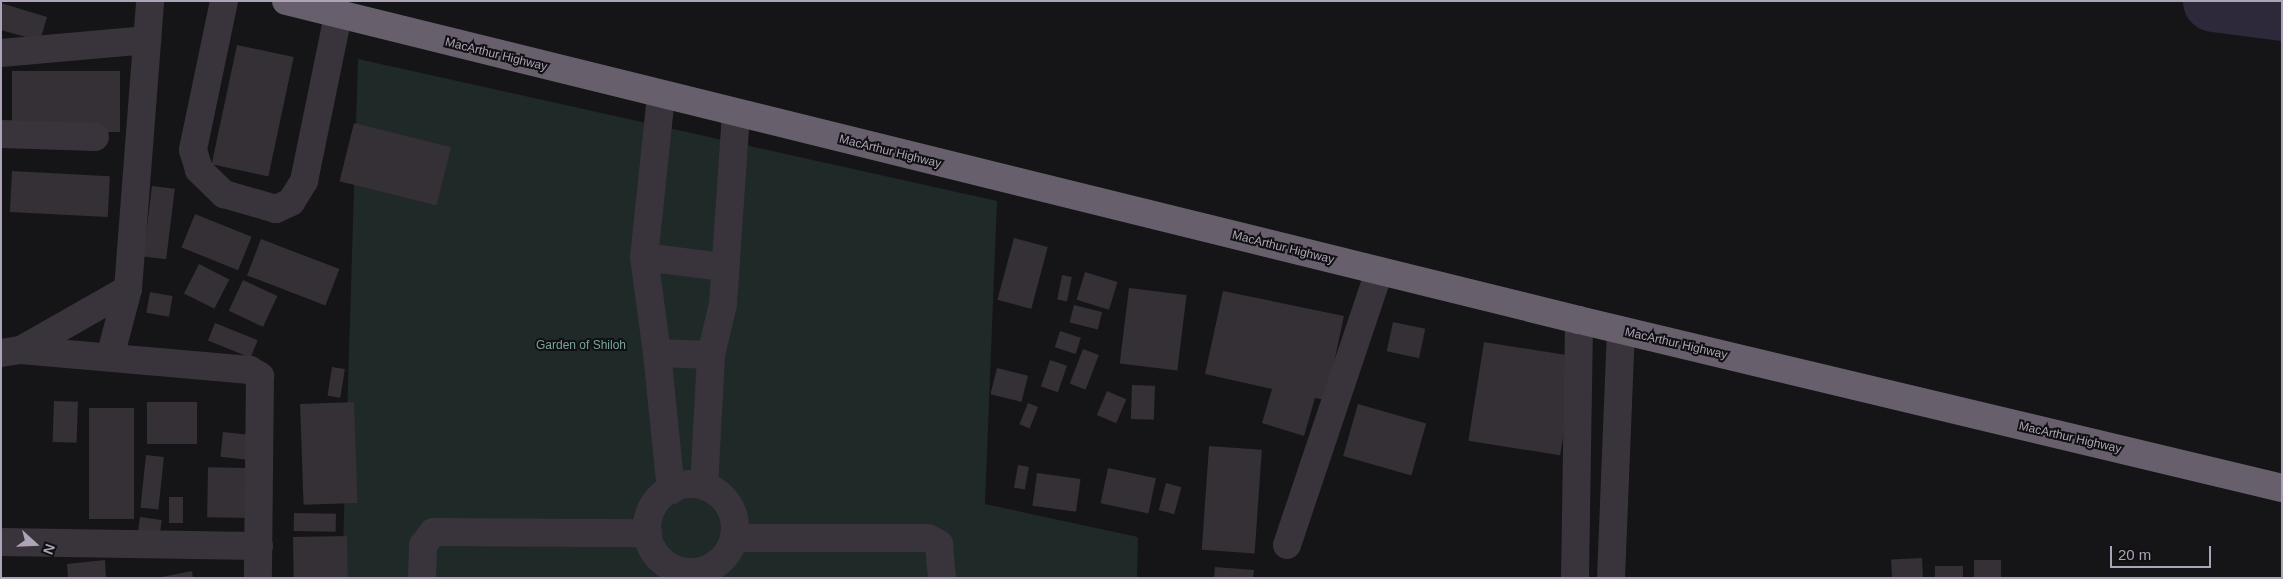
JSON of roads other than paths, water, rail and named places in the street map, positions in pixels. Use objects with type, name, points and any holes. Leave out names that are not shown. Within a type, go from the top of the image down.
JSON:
[{"type":"highway","name":"MacArthur Highway","points":[[286,1],[661,96],[1621,331],[2282,488]]},
{"type":"street","points":[[110,357],[128,289],[150,1]]},
{"type":"street","points":[[224,1],[193,150],[199,170],[224,194],[276,210],[291,202],[304,182],[338,15]]},
{"type":"street","points":[[1,53],[147,40]]},
{"type":"street","points":[[661,96],[644,256],[657,353],[671,490]]},
{"type":"street","points":[[704,486],[711,355],[723,304],[723,267],[736,114]]},
{"type":"street","points":[[1,134],[95,137]]},
{"type":"street","points":[[644,256],[723,267]]},
{"type":"street","points":[[1288,545],[1378,271]]},
{"type":"street","points":[[11,351],[128,289]]},
{"type":"street","points":[[1574,578],[1579,320]]},
{"type":"street","points":[[1611,578],[1621,331]]},
{"type":"street","points":[[11,351],[110,357],[250,370],[260,376],[258,578]]},
{"type":"street","points":[[657,353],[711,355]]},
{"type":"street","points":[[704,486],[716,491],[732,512],[734,538],[722,560],[698,572],[685,575],[660,559],[648,533],[653,508],[671,490],[704,486]]},
{"type":"street","points":[[422,578],[423,545],[433,532],[648,533]]},
{"type":"street","points":[[734,538],[928,538],[940,544],[942,578]]},
{"type":"street","points":[[1,542],[259,546]]},
{"type":"waterway","points":[[2213,1],[2282,10]]},
{"type":"park label","name":"Garden of Shiloh","points":[[581,346]]}]
